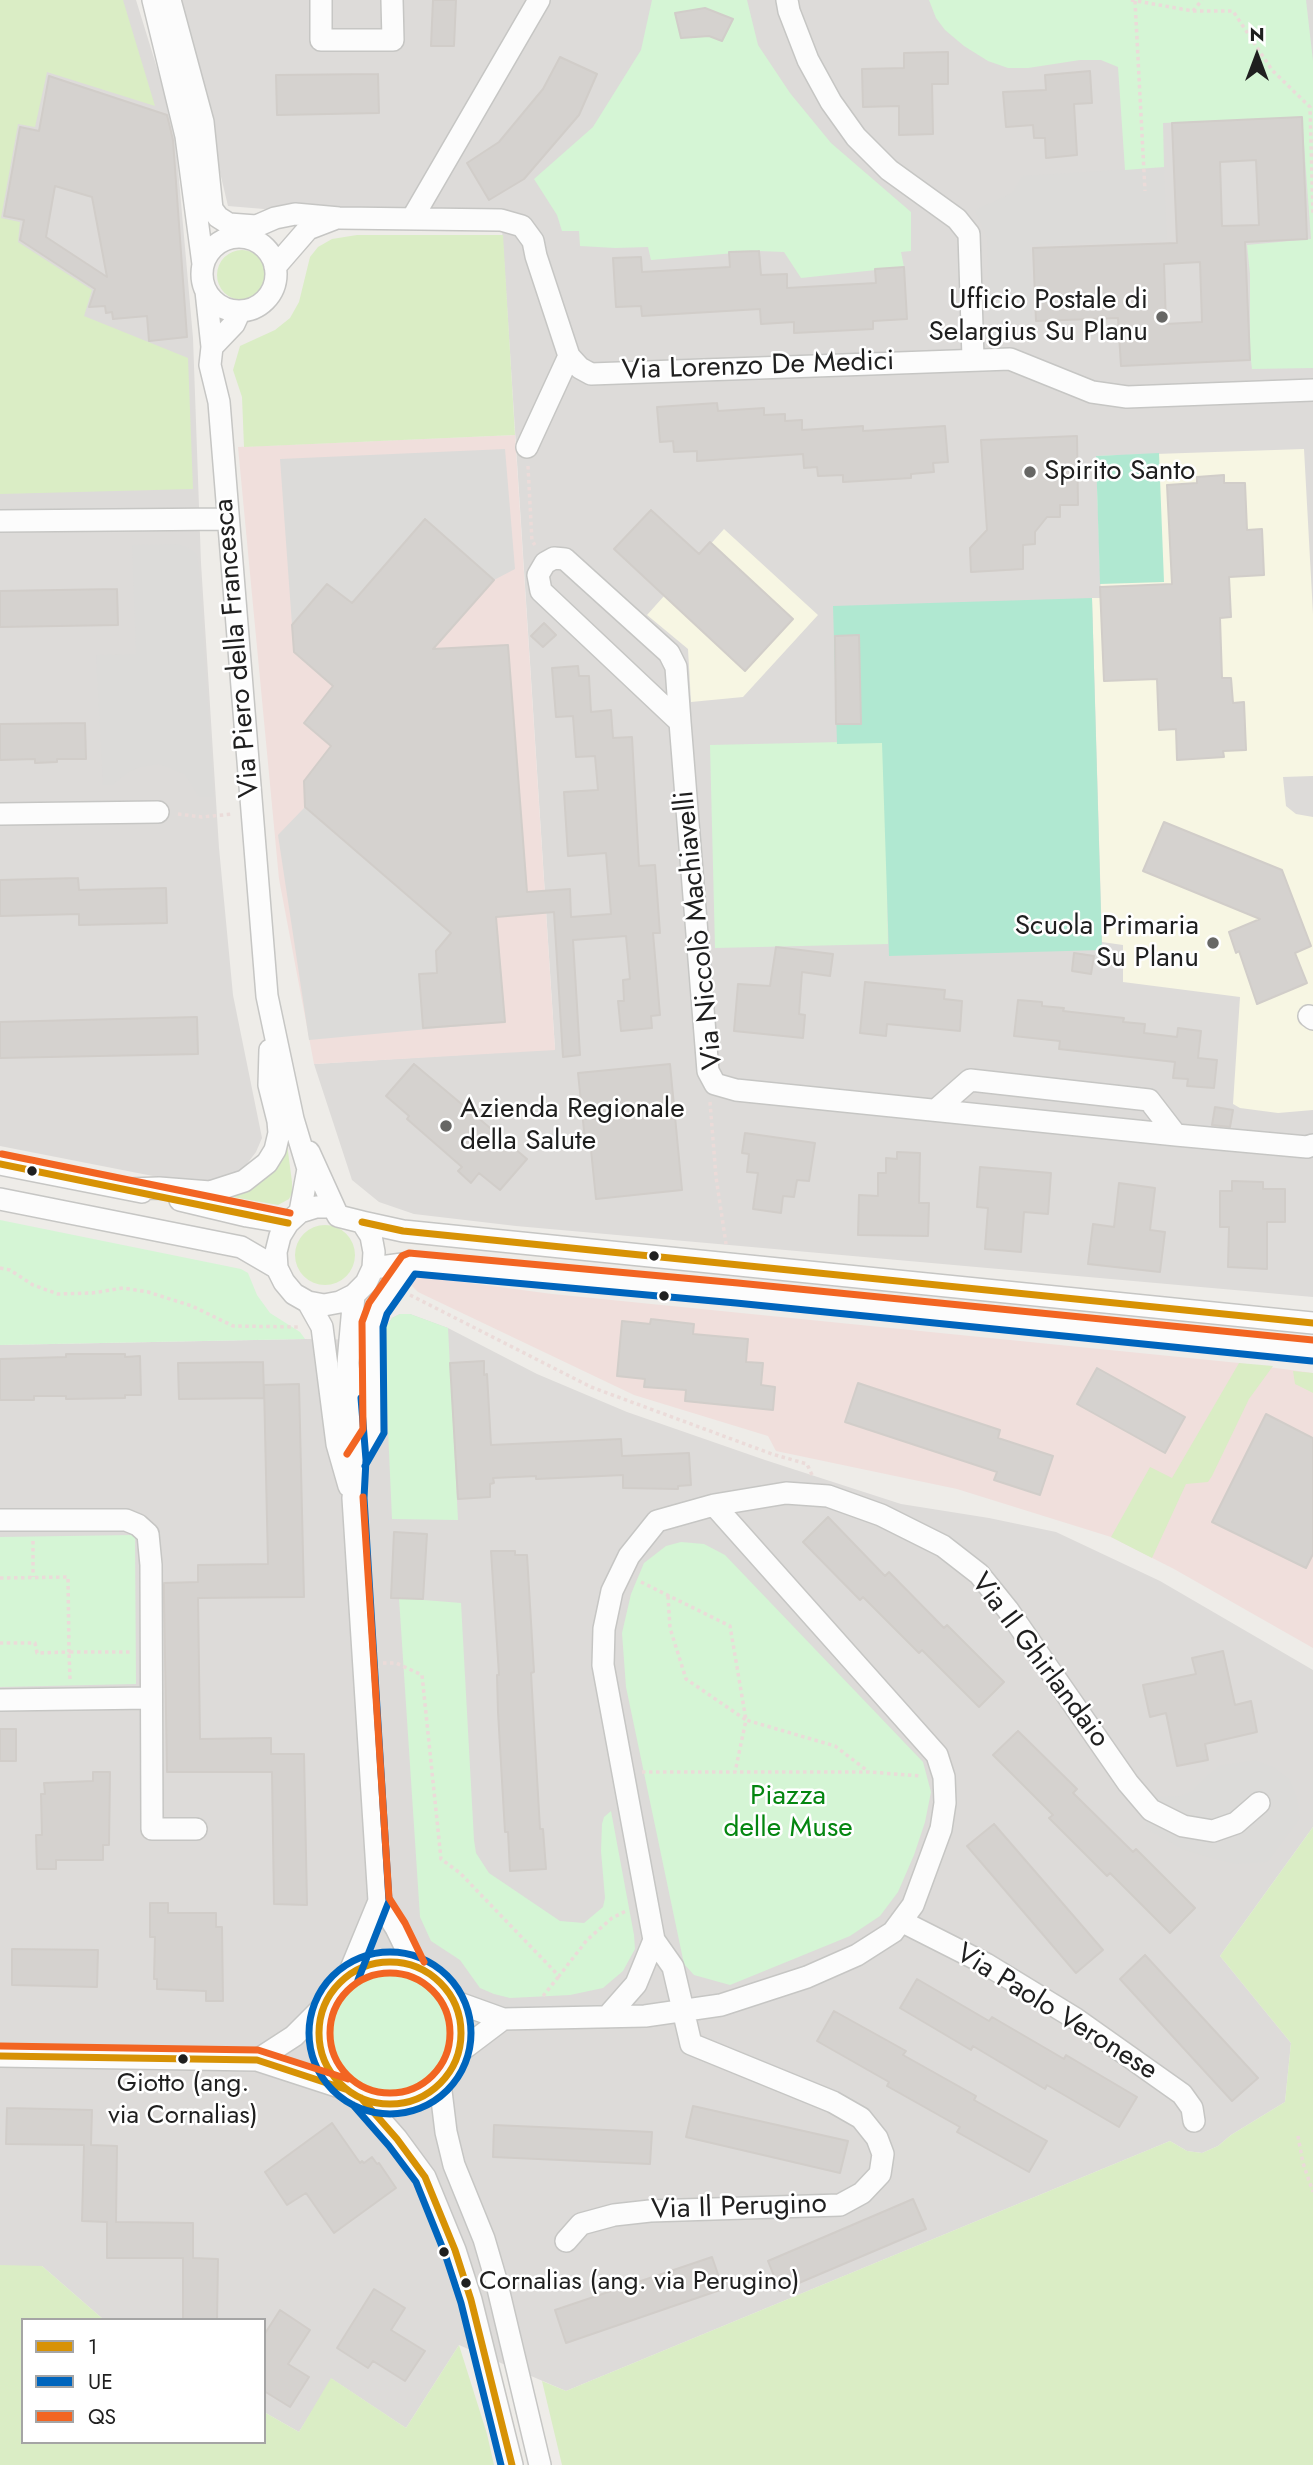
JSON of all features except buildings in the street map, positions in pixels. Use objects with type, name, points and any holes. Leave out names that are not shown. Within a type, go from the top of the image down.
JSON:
[{"type":"street","points":[[153,0],[186,136],[203,264],[201,276],[206,291],[217,305],[240,311],[257,307],[270,295],[276,279],[270,254],[255,241],[242,237],[222,241]]},
{"type":"street","points":[[170,0],[203,122],[212,209],[229,224],[258,226]]},
{"type":"street","points":[[321,0],[321,40],[393,40],[392,0]]},
{"type":"street","points":[[413,217],[539,0]]},
{"type":"street","points":[[787,0],[808,60],[831,102],[856,137],[889,170],[957,219],[969,234],[974,358]]},
{"type":"street","points":[[203,264],[212,248],[222,241],[275,218],[295,214],[339,218],[501,220],[522,226],[533,241],[569,356],[527,447]]},
{"type":"street","points":[[275,267],[308,229],[339,218]]},
{"type":"street","name":"Via Piero della Francesca","points":[[129,1189],[159,1188],[209,1192],[244,1181],[267,1163],[275,1150],[279,1133],[269,1085],[267,996],[219,402],[210,365],[212,347],[206,291]]},
{"type":"street","points":[[212,347],[234,324],[240,311]]},
{"type":"street","name":"Via Lorenzo De Medici","points":[[569,356],[580,368],[591,374],[974,358],[1010,359],[1093,391],[1127,397],[1313,390]]},
{"type":"street","points":[[0,521],[227,519]]},
{"type":"street","name":"Via Niccolò Machiavelli","points":[[545,563],[554,558],[565,559],[669,653],[676,667],[708,1071],[715,1084],[736,1090],[1176,1135],[1307,1147],[1313,1145]]},
{"type":"street","points":[[545,563],[538,575],[541,591],[680,722]]},
{"type":"street","points":[[0,814],[158,812]]},
{"type":"street","name":"Via Piero della Francesca","points":[[267,996],[293,1119],[308,1169],[294,1218]]},
{"type":"street","points":[[937,1109],[970,1080],[1149,1100],[1176,1135]]},
{"type":"street","name":"Via Piero della Francesca","points":[[293,1119],[338,1216]]},
{"type":"street","points":[[0,1164],[129,1189],[247,1216],[294,1218]]},
{"type":"street","points":[[0,1199],[240,1247],[277,1268]]},
{"type":"street","points":[[362,1222],[371,1236],[373,1268],[366,1283],[354,1295],[340,1303],[324,1305],[308,1302],[295,1294],[284,1282],[277,1268],[279,1236],[294,1218],[316,1207],[333,1207],[338,1216],[403,1231],[1313,1322]]},
{"type":"street","points":[[373,1268],[410,1263],[1313,1351]]},
{"type":"street","points":[[356,1460],[374,1432],[372,1325],[378,1308],[410,1263]]},
{"type":"street","points":[[348,1976],[379,1901],[353,1498],[356,1460],[348,1363],[354,1295]]},
{"type":"street","points":[[308,1302],[322,1327],[337,1444],[353,1498]]},
{"type":"street","name":"Via Il Ghirlandaio","points":[[714,1505],[786,1493],[828,1496],[881,1515],[943,1546],[979,1574],[1008,1610],[1128,1783],[1151,1810],[1183,1826],[1213,1831],[1236,1823],[1259,1803]]},
{"type":"street","points":[[453,2001],[503,2019],[607,2017],[683,2011],[721,2005],[807,1977],[857,1955],[893,1931],[913,1905],[941,1829],[945,1803],[944,1777],[937,1755],[714,1505],[657,1521],[629,1556],[612,1591],[604,1629],[603,1665],[654,1940],[673,1967],[683,2011]]},
{"type":"street","points":[[0,1520],[126,1520],[138,1525],[148,1534],[151,1565],[152,1829],[196,1829]]},
{"type":"street","points":[[0,1700],[151,1698]]},
{"type":"street","points":[[379,1901],[415,1967]]},
{"type":"street","name":"Via Paolo Veronese","points":[[901,1921],[986,1964],[1076,2019],[1182,2094],[1192,2108],[1194,2121]]},
{"type":"street","points":[[607,2017],[636,1983],[654,1940]]},
{"type":"street","points":[[0,2056],[257,2060],[388,2104],[416,2099],[440,2083],[451,2069],[458,2053],[460,2026],[453,2001],[438,1981],[415,1967],[381,1963],[348,1976],[336,1986],[324,2006],[294,2036],[257,2060]]},
{"type":"street","points":[[324,2006],[318,2036],[322,2056],[331,2074],[397,2139],[425,2177],[455,2250],[471,2300],[512,2465]]},
{"type":"street","name":"Via Il Perugino","points":[[566,2241],[581,2224],[614,2215],[650,2211],[840,2205],[862,2193],[880,2174],[884,2154],[877,2138],[861,2118],[832,2102],[691,2044],[683,2011]]},
{"type":"street","points":[[458,2053],[503,2019]]},
{"type":"street","points":[[440,2083],[446,2132],[454,2165],[484,2239],[496,2280],[540,2465]]},
{"type":"path","points":[[1145,191],[1133,0],[1193,11],[1233,11],[1272,70],[1310,107],[1313,215]]},
{"type":"path","points":[[1193,11],[1202,0]]},
{"type":"path","points":[[527,447],[532,541],[545,563]]},
{"type":"path","points":[[158,812],[202,817],[251,812]]},
{"type":"path","points":[[708,1071],[716,1177],[727,1251],[738,1252],[739,1266]]},
{"type":"path","points":[[0,1268],[10,1270],[33,1285],[58,1294],[92,1293],[123,1288],[148,1292],[192,1306],[233,1326],[300,1327]]},
{"type":"path","points":[[393,1286],[591,1387],[772,1454],[807,1464],[815,1481],[817,1495]]},
{"type":"path","points":[[33,1534],[33,1577]]},
{"type":"path","points":[[621,1573],[730,1626],[746,1720],[735,1772]]},
{"type":"path","points":[[0,1578],[68,1577],[70,1689]]},
{"type":"path","points":[[668,1596],[670,1628],[686,1679],[746,1720],[835,1746],[869,1772]]},
{"type":"path","points":[[0,1643],[35,1643],[37,1653],[138,1653]]},
{"type":"path","points":[[363,1662],[396,1664],[422,1675],[442,1858],[460,1873],[559,1976],[587,1940],[612,1918],[634,1906],[647,1904]]},
{"type":"path","points":[[622,1772],[869,1772],[944,1777]]},
{"type":"path","points":[[1298,2136],[1303,2163],[1313,2192]]},
{"type":"shaded area","points":[[0,0],[136,0],[174,123],[193,338],[201,563],[219,848],[233,995],[262,1138],[256,1152],[243,1169],[209,1187],[0,1146]]},
{"type":"shaded area","points":[[179,0],[1313,0],[1313,1297],[516,1226],[414,1214],[379,1202],[352,1180],[314,1064],[555,1049],[502,229],[228,206]]},
{"type":"shaded area","points":[[1164,167],[1167,241],[1030,245],[1032,323],[989,324],[987,238],[975,210],[1012,193],[1023,176]]},
{"type":"shaded area","points":[[515,435],[555,1050],[314,1064],[279,879],[238,447]]},
{"type":"shaded area","points":[[505,449],[515,569],[494,580],[425,519],[352,603],[327,584],[292,625],[280,459]]},
{"type":"shaded area","points":[[1304,449],[1313,614],[1313,776],[1283,777],[1286,806],[1296,814],[1313,817],[1313,1110],[1278,1113],[1240,1108],[1233,1104],[1240,997],[1123,982],[1123,945],[1102,942],[1092,598],[1101,598],[1096,456]]},
{"type":"shaded area","points":[[724,529],[818,615],[743,697],[691,702],[688,649],[647,615]]},
{"type":"shaded area","points":[[178,544],[191,549],[197,555],[214,797],[199,797],[185,774],[158,764],[140,767],[112,785],[103,785],[96,655],[136,654],[132,545]]},
{"type":"shaded area","points":[[304,781],[451,933],[448,938],[498,934],[505,1022],[309,1040],[278,835],[305,807]]},
{"type":"shaded area","points":[[417,1276],[552,1294],[1239,1363],[1313,1373],[1313,1648],[1174,1569],[1111,1537],[957,1489],[776,1451],[768,1436],[634,1395],[418,1292],[409,1279]]},
{"type":"shaded area","points":[[400,1314],[410,1314],[448,1328],[537,1374],[627,1412],[901,1504],[1056,1532],[1160,1581],[1313,1670],[1313,1827],[1220,1956],[1291,2043],[1285,2102],[1218,2146],[1202,2153],[1187,2151],[1170,2141],[566,2391],[459,2345],[406,2428],[332,2379],[299,2432],[266,2413],[266,2318],[102,2318],[42,2266],[0,2266],[0,1345],[384,1340],[386,1327],[392,1318]]},
{"type":"shaded area","points":[[1256,1760],[1273,1767],[1289,1779],[1297,1799],[1300,1818],[1267,1862],[1236,1864],[1208,1857],[1182,1849],[1145,1828],[1152,1797],[1180,1796],[1193,1791],[1221,1765]]},
{"type":"green space","points":[[0,0],[123,0],[155,106],[47,72],[35,127],[18,124],[1,218],[20,222],[18,242],[92,290],[84,316],[188,358],[193,489],[0,494]]},
{"type":"green space","points":[[652,0],[747,0],[758,45],[790,93],[831,143],[911,212],[911,251],[901,252],[904,267],[801,278],[784,252],[759,251],[651,260],[648,247],[580,246],[579,231],[562,231],[557,215],[534,179],[593,127],[641,50]]},
{"type":"green space","points":[[929,0],[1306,0],[1313,61],[1313,368],[1252,369],[1250,352],[1250,274],[1247,245],[1311,239],[1302,117],[1163,123],[1164,167],[1125,170],[1118,67],[1101,60],[1080,60],[1028,68],[1008,68],[988,61],[945,30],[936,18]]},
{"type":"green space","points":[[357,235],[503,235],[515,435],[244,447],[242,397],[233,370],[240,346],[275,330],[290,318],[299,302],[310,257],[318,247],[332,239]]},
{"type":"green space","points":[[242,250],[260,257],[267,275],[260,293],[242,300],[224,293],[217,275],[224,257]]},
{"type":"green space","points":[[1159,453],[1164,582],[1100,584],[1096,456]]},
{"type":"green space","points":[[1092,598],[1102,950],[889,956],[882,743],[837,744],[833,606]]},
{"type":"green space","points":[[885,741],[888,944],[715,948],[710,745]]},
{"type":"green space","points":[[287,1144],[292,1182],[289,1199],[278,1205],[227,1196]]},
{"type":"green space","points":[[0,1220],[241,1269],[248,1273],[257,1295],[270,1313],[300,1332],[305,1339],[0,1345]]},
{"type":"green space","points":[[325,1225],[346,1234],[355,1255],[346,1276],[325,1285],[304,1276],[295,1255],[304,1234]]},
{"type":"green space","points":[[400,1314],[410,1314],[448,1328],[458,1520],[392,1519],[384,1340],[386,1327],[392,1318]]},
{"type":"green space","points":[[1239,1363],[1273,1366],[1249,1399],[1208,1482],[1186,1484],[1152,1558],[1111,1537],[1150,1467],[1172,1478]]},
{"type":"green space","points":[[1293,1371],[1313,1373],[1313,1393],[1295,1384]]},
{"type":"green space","points":[[135,1535],[136,1684],[0,1687],[0,1537]]},
{"type":"green space","name":"Piazza delle Muse","points":[[681,1542],[704,1544],[725,1555],[923,1762],[931,1792],[914,1855],[898,1892],[880,1916],[850,1936],[730,1985],[694,1975],[684,1964],[626,1687],[622,1633],[631,1594],[644,1563],[666,1546]]},
{"type":"green space","points":[[399,1598],[461,1603],[474,1840],[476,1853],[489,1873],[560,1921],[584,1923],[603,1907],[605,1898],[602,1824],[604,1817],[611,1811],[635,1949],[623,1971],[603,1988],[570,1995],[510,1998],[494,1994],[480,1988],[460,1960],[431,1941],[420,1917]]},
{"type":"green space","points":[[1313,1827],[1313,2465],[562,2465],[542,2381],[566,2391],[1170,2141],[1187,2151],[1202,2153],[1218,2146],[1285,2102],[1291,2043],[1220,1956]]},
{"type":"green space","points":[[390,1972],[413,1977],[433,1990],[446,2010],[451,2033],[446,2056],[433,2076],[413,2089],[390,2094],[367,2089],[347,2076],[334,2056],[329,2033],[334,2010],[347,1990],[367,1977]]},
{"type":"green space","points":[[0,2265],[42,2266],[102,2318],[21,2318],[21,2444],[266,2444],[266,2413],[299,2432],[331,2378],[406,2428],[459,2345],[494,2465],[0,2465]]},
{"type":"transit line","name":"QS","points":[[2,1154],[290,1213]]},
{"type":"transit line","name":"1","points":[[0,1164],[288,1223]]},
{"type":"transit line","name":"1","points":[[362,1222],[403,1231],[1313,1323]]},
{"type":"transit line","name":"QS","points":[[347,1454],[363,1429],[362,1322],[369,1303],[402,1256],[409,1253],[1313,1340]]},
{"type":"transit line","name":"UE","points":[[365,1466],[384,1433],[383,1327],[387,1314],[415,1274],[736,1303],[1312,1361]]},
{"type":"transit line","name":"UE","points":[[358,1980],[389,1901],[364,1498],[366,1460],[361,1398]]},
{"type":"transit line","name":"QS","points":[[363,1497],[389,1898],[424,1962]]},
{"type":"transit line","name":"UE","points":[[390,1952],[421,1958],[448,1975],[465,2002],[471,2033],[465,2064],[448,2091],[421,2108],[390,2114],[359,2108],[332,2091],[315,2064],[309,2033],[315,2002],[332,1975],[359,1958],[390,1952]]},
{"type":"transit line","name":"1","points":[[390,1962],[417,1968],[440,1983],[455,2006],[461,2033],[455,2060],[440,2083],[417,2098],[390,2104],[363,2098],[340,2083],[325,2060],[319,2033],[325,2006],[340,1983],[363,1968],[390,1962]]},
{"type":"transit line","name":"QS","points":[[390,1973],[413,1977],[433,1990],[446,2010],[450,2033],[446,2056],[433,2076],[413,2089],[390,2093],[367,2089],[347,2076],[334,2056],[330,2033],[334,2010],[347,1990],[367,1977],[390,1973]]},
{"type":"transit line","name":"QS","points":[[0,2046],[258,2050],[348,2079]]},
{"type":"transit line","name":"1","points":[[0,2056],[257,2060],[345,2089]]},
{"type":"transit line","name":"1","points":[[361,2098],[397,2139],[425,2177],[455,2250],[471,2300],[512,2465]]},
{"type":"transit line","name":"UE","points":[[353,2105],[416,2182],[461,2303],[501,2465]]},
{"type":"place","name":"Ufficio Postale di Selargius Su Planu","points":[[1162,317]]},
{"type":"place","name":"Spirito Santo","points":[[1030,472]]},
{"type":"place","name":"Scuola Primaria Su Planu","points":[[1213,943]]},
{"type":"place","name":"Azienda Regionale della Salute","points":[[446,1126]]},
{"type":"place","name":"Giotto (ang. via Cornalias)","points":[[183,2059]]},
{"type":"place","name":"Cornalias (ang. via Perugino)","points":[[466,2283]]}]
